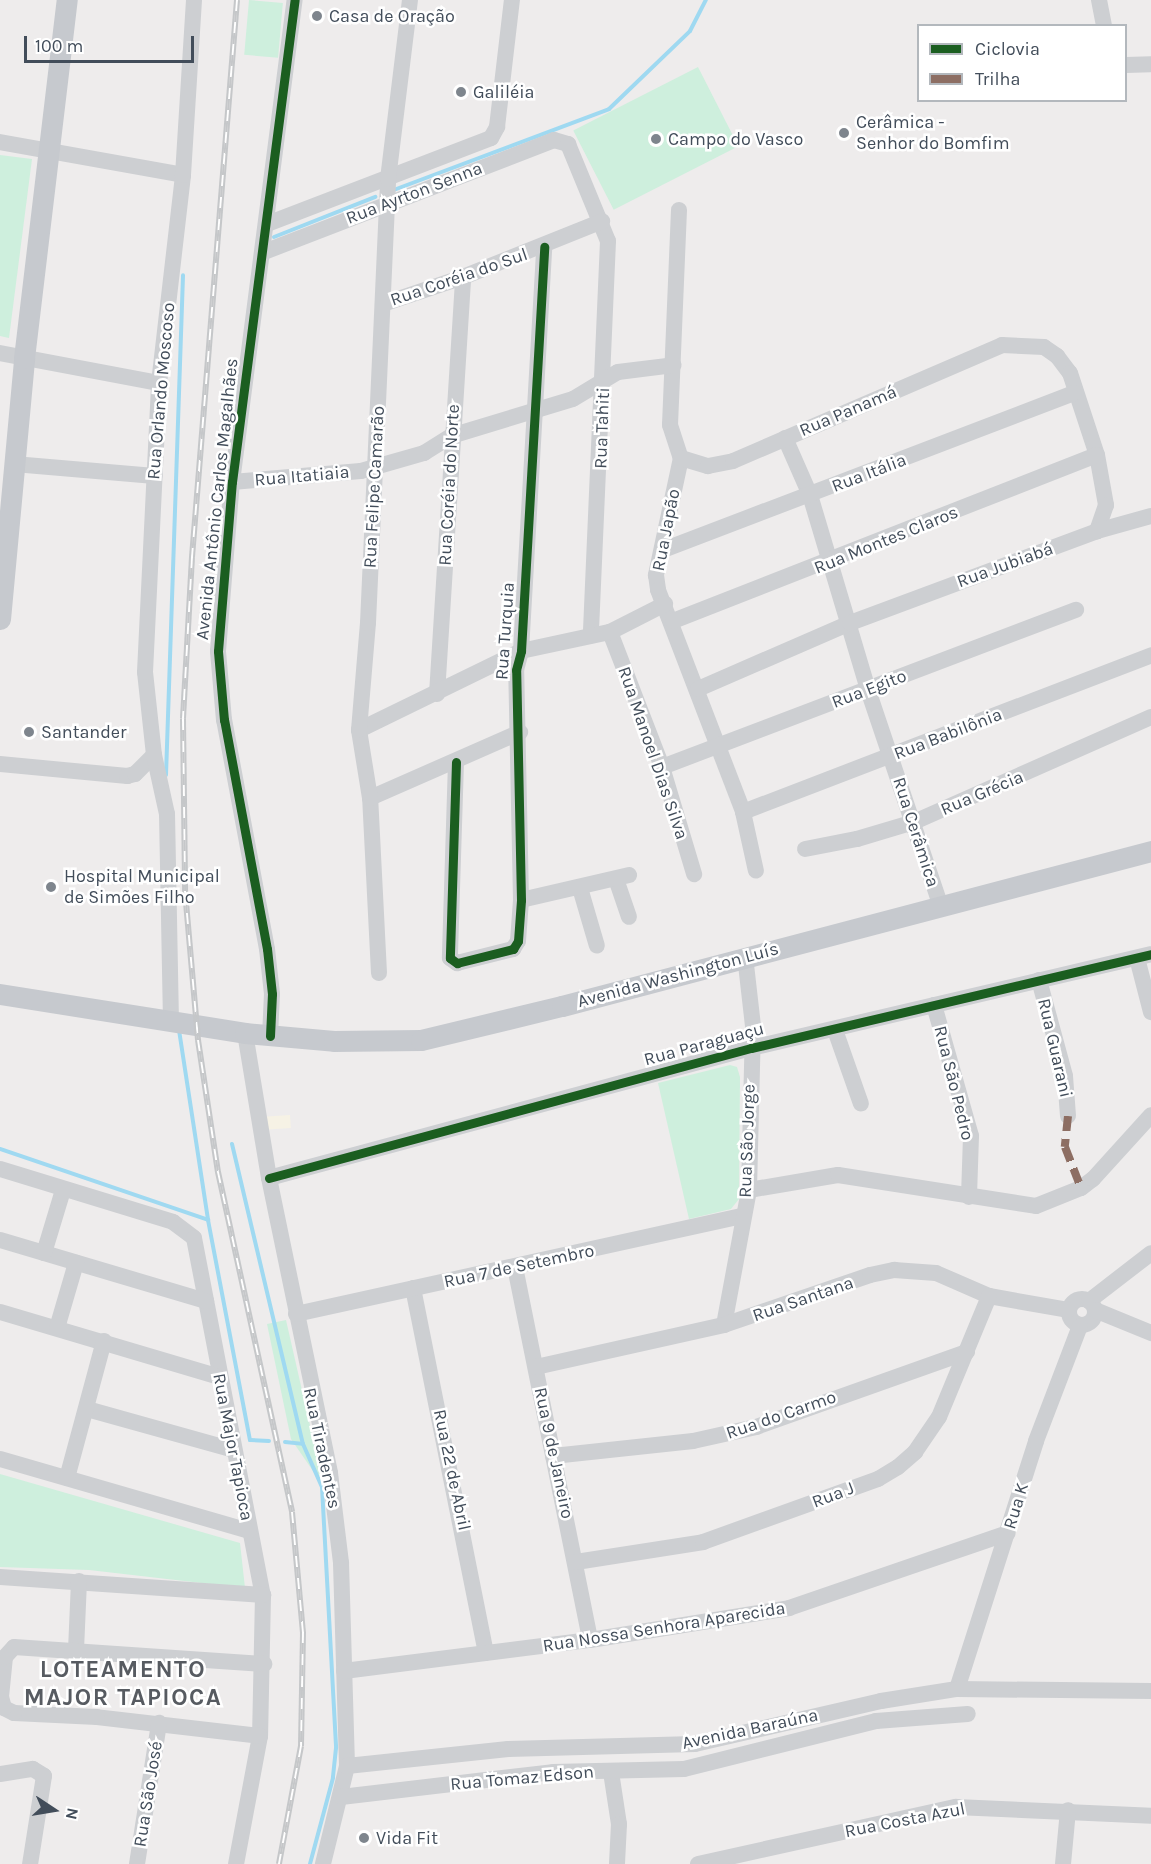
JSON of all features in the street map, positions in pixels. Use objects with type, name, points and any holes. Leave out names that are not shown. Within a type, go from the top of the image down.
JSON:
[{"type":"main road","points":[[0,619],[24,358],[68,0]]},
{"type":"main road","name":"Avenida Washington Luís","points":[[0,994],[270,1036],[334,1041],[421,1040],[562,1006],[745,956],[941,908],[1151,852]]},
{"type":"street","name":"Rua Orlando Moscoso","points":[[183,1024],[168,963],[170,920],[167,814],[154,755],[145,672],[159,383],[183,175],[194,0]]},
{"type":"street","name":"Avenida Antônio Carlos Magalhães","points":[[270,1036],[272,994],[267,949],[219,688],[220,596],[232,482],[264,252],[295,0]]},
{"type":"street","name":"Rua Felipe Camarão","points":[[379,973],[370,798],[359,730],[375,467],[388,178],[410,0]]},
{"type":"street","name":"Rua Ayrton Senna","points":[[267,224],[482,143],[497,127],[512,0]]},
{"type":"street","points":[[1099,0],[1104,24]]},
{"type":"street","points":[[1127,65],[1151,64]]},
{"type":"street","name":"Rua Ayrton Senna","points":[[264,252],[554,140],[564,142]]},
{"type":"street","points":[[0,142],[183,175]]},
{"type":"street","name":"Rua Tahiti","points":[[564,142],[602,221],[608,241],[591,636]]},
{"type":"street","name":"Rua Japão","points":[[679,210],[670,425],[681,458],[656,575],[658,590],[673,621],[743,812],[756,871]]},
{"type":"street","name":"Rua Coréia do Sul","points":[[383,304],[463,277],[602,221]]},
{"type":"street","name":"Rua Turquia","points":[[456,762],[450,958],[459,963],[515,947],[521,900],[520,732],[516,669],[521,651],[544,246]]},
{"type":"street","name":"Rua Coréia do Norte","points":[[437,694],[451,436],[463,277]]},
{"type":"street","name":"Rua Panamá","points":[[681,458],[719,465],[1014,343],[1044,347],[1057,356],[1070,374],[1074,393]]},
{"type":"street","points":[[0,354],[159,383]]},
{"type":"street","name":"Rua Itatiaia","points":[[232,482],[338,475],[375,467],[430,450],[451,436],[573,399],[618,372],[674,365]]},
{"type":"street","points":[[1074,393],[1097,455],[1106,505],[1097,531]]},
{"type":"street","name":"Rua Itália","points":[[663,550],[1074,393]]},
{"type":"street","name":"Rua Cerâmica","points":[[785,438],[810,495],[850,623],[868,690],[941,908]]},
{"type":"street","name":"Rua Montes Claros","points":[[673,621],[831,562],[1097,455]]},
{"type":"street","points":[[14,464],[154,476]]},
{"type":"street","name":"Rua Jubiabá","points":[[698,689],[850,623],[1097,531],[1151,516]]},
{"type":"street","points":[[359,730],[437,694],[521,651],[610,632],[665,604]]},
{"type":"street","name":"Rua Egito","points":[[662,767],[1076,610]]},
{"type":"street","name":"Rua Manoel Dias Silva","points":[[610,632],[662,767],[694,874]]},
{"type":"street","name":"Rua Babilônia","points":[[743,812],[891,757],[1151,655]]},
{"type":"street","name":"Rua Grécia","points":[[805,849],[857,839],[914,822],[1151,717]]},
{"type":"street","points":[[370,798],[520,732]]},
{"type":"street","points":[[0,764],[135,774],[154,755]]},
{"type":"street","points":[[521,900],[622,877],[629,917]]},
{"type":"street","points":[[580,888],[597,946]]},
{"type":"street","name":"Rua São Jorge","points":[[724,1325],[749,1190],[753,1012],[745,956]]},
{"type":"street","points":[[1144,956],[1151,1012]]},
{"type":"street","name":"Rua Paraguaçu","points":[[269,1178],[751,1048],[1144,956]]},
{"type":"street","name":"Rua Guarani","points":[[1039,980],[1065,1076],[1068,1116]]},
{"type":"street","name":"Rua São Pedro","points":[[934,1005],[971,1136],[969,1197]]},
{"type":"street","points":[[835,1030],[861,1104]]},
{"type":"street","name":"Rua Tiradentes","points":[[245,1033],[269,1178],[336,1515],[347,1766],[323,1864]]},
{"type":"street","points":[[749,1190],[837,1175],[1036,1206],[1081,1188],[1151,1115]]},
{"type":"street","name":"Rua Major Tapioca","points":[[0,1169],[184,1227],[197,1247],[249,1531],[263,1595],[264,1664],[260,1736],[236,1864]]},
{"type":"street","points":[[44,1253],[63,1190]]},
{"type":"street","name":"Rua 7 de Setembro","points":[[296,1314],[743,1216]]},
{"type":"street","points":[[0,1240],[206,1301]]},
{"type":"street","points":[[1151,1253],[1092,1305],[1092,1321],[1080,1326],[1071,1321],[1068,1310],[1079,1299],[1092,1305],[1151,1334]]},
{"type":"street","points":[[57,1328],[76,1263]]},
{"type":"street","name":"Rua 9 de Janeiro","points":[[515,1267],[590,1640]]},
{"type":"street","name":"Rua Santana","points":[[536,1366],[724,1325],[870,1275],[894,1270],[936,1273],[989,1296],[1068,1310]]},
{"type":"street","name":"Rua 22 de Abril","points":[[413,1288],[471,1563],[486,1653]]},
{"type":"street","name":"Rua J","points":[[576,1562],[703,1542],[878,1479],[898,1467],[926,1439],[950,1396],[989,1296]]},
{"type":"street","points":[[0,1312],[220,1377]]},
{"type":"street","name":"Rua K","points":[[957,1689],[1036,1441],[1080,1326]]},
{"type":"street","points":[[67,1478],[104,1341]]},
{"type":"street","name":"Rua do Carmo","points":[[553,1456],[693,1441],[737,1432],[967,1352]]},
{"type":"street","points":[[87,1409],[234,1450]]},
{"type":"street","points":[[0,1459],[249,1531]]},
{"type":"street","name":"Rua Nossa Senhora Aparecida","points":[[344,1671],[590,1640],[789,1608],[1008,1533]]},
{"type":"street","points":[[0,1577],[263,1595]]},
{"type":"street","points":[[76,1650],[79,1581]]},
{"type":"street","points":[[260,1736],[159,1723],[7,1711],[1,1697],[2,1657],[10,1649],[20,1646],[264,1664]]},
{"type":"street","name":"Avenida Baraúna","points":[[347,1766],[508,1749],[695,1744],[871,1703],[957,1689],[1151,1691]]},
{"type":"street","points":[[611,1772],[684,1769],[876,1721],[968,1714]]},
{"type":"street","name":"Rua São José","points":[[136,1864],[159,1723]]},
{"type":"street","points":[[0,1774],[29,1770],[41,1771],[45,1785],[30,1864]]},
{"type":"street","name":"Rua Tomaz Edson","points":[[341,1797],[553,1772],[611,1772],[619,1824],[617,1864]]},
{"type":"street","name":"Rua Costa Azul","points":[[698,1864],[759,1858],[956,1807],[1068,1810],[1151,1816]]},
{"type":"street","points":[[1063,1864],[1068,1810]]},
{"type":"shaded area","points":[[290,1115],[291,1128],[268,1130],[267,1117]]},
{"type":"green space","points":[[249,0],[283,3],[278,58],[244,55]]},
{"type":"green space","name":"Campo do Vasco","points":[[698,67],[738,146],[614,210],[573,131]]},
{"type":"green space","points":[[0,155],[32,159],[9,338],[0,336]]},
{"type":"green space","points":[[730,1065],[737,1067],[740,1077],[739,1199],[731,1209],[689,1219],[658,1083]]},
{"type":"green space","points":[[286,1320],[324,1487],[291,1439],[267,1324]]},
{"type":"green space","points":[[0,1474],[240,1543],[245,1588],[89,1570],[0,1567]]},
{"type":"waterway","points":[[391,191],[609,109],[690,31],[706,0]]},
{"type":"waterway","points":[[274,237],[375,197]]},
{"type":"waterway","points":[[166,775],[183,275]]},
{"type":"waterway","points":[[179,1030],[208,1220],[250,1440],[269,1441]]},
{"type":"waterway","points":[[232,1144],[303,1444]]},
{"type":"waterway","points":[[0,1149],[208,1220]]},
{"type":"waterway","points":[[285,1442],[303,1444],[322,1487],[336,1748],[333,1778],[310,1864]]},
{"type":"railway","points":[[237,0],[192,557],[183,719],[185,891],[198,1040],[218,1172],[292,1512],[303,1632],[301,1746],[279,1864]]},
{"type":"marked path","points":[[1068,1116],[1065,1147],[1081,1188]]},
{"type":"cycle path","points":[[270,1036],[272,994],[267,949],[224,720],[218,651],[232,482],[295,0]]},
{"type":"cycle path","points":[[456,762],[450,958],[457,963],[513,949],[518,941],[521,900],[516,670],[521,651],[544,247]]},
{"type":"cycle path","points":[[269,1178],[751,1048],[1151,954]]},
{"type":"place","name":"Casa de Oração","points":[[317,16]]},
{"type":"place","name":"Galiléia","points":[[461,92]]},
{"type":"place","name":"Cerâmica - Senhor do Bomfim","points":[[844,133]]},
{"type":"place","name":"Campo do Vasco","points":[[656,139]]},
{"type":"place","name":"Santander","points":[[29,732]]},
{"type":"place","name":"Hospital Municipal de Simões Filho","points":[[51,887]]},
{"type":"place","name":"Vida Fit","points":[[364,1838]]},
{"type":"district","name":"LOTEAMENTO MAJOR TAPIOCA","points":[[123,1684]]}]
